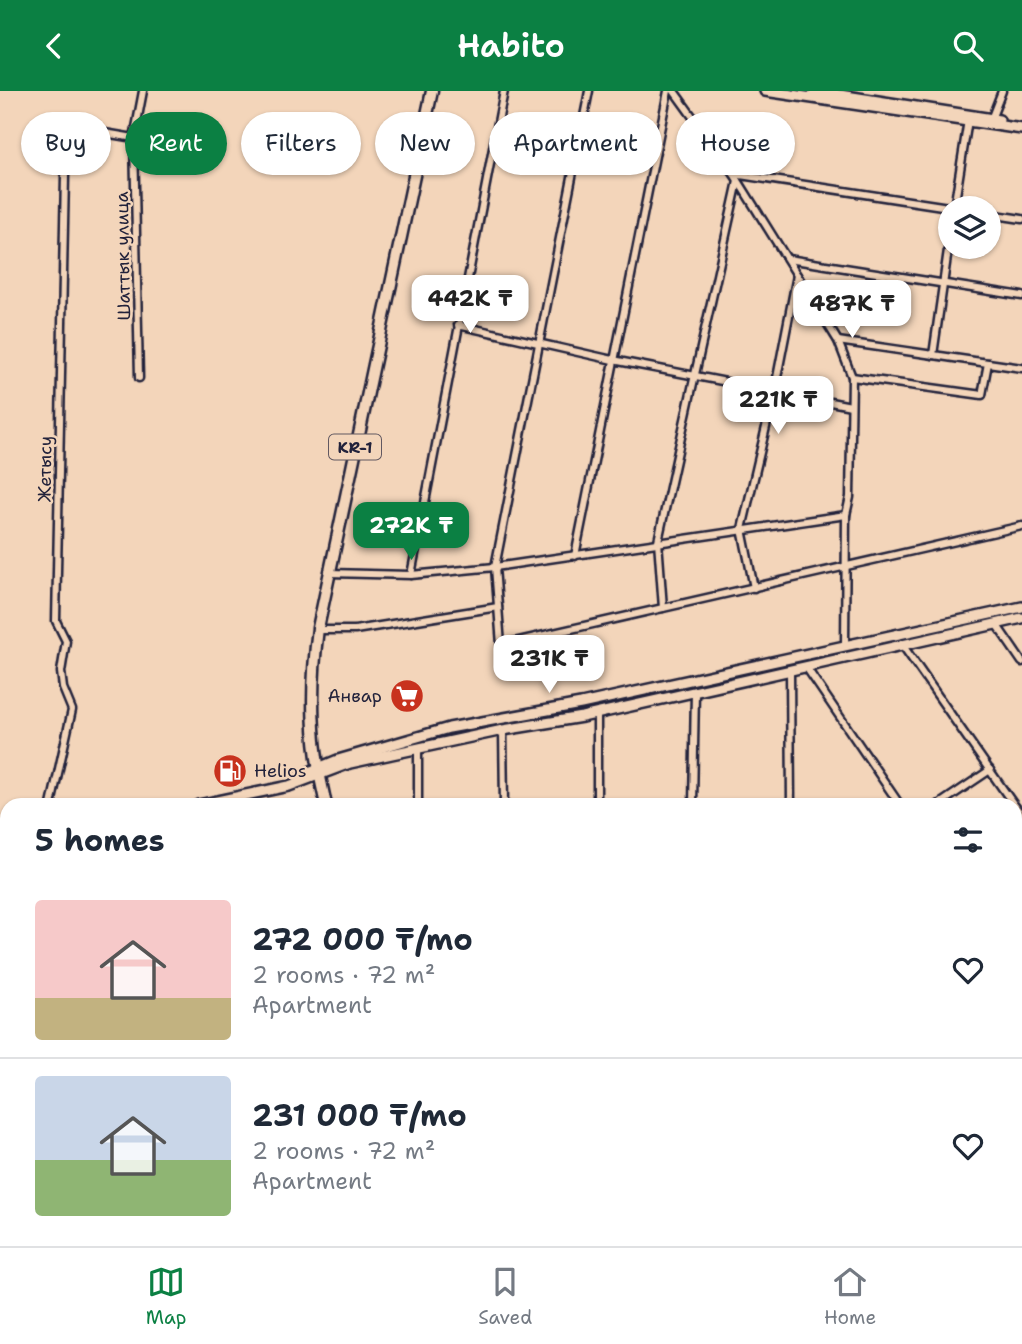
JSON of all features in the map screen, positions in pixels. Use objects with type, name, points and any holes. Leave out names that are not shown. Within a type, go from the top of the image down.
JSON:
[{"type":"main road","name":"KR-1","points":[[324,798],[318,771],[311,681],[317,630],[327,573],[432,91]]},
{"type":"main road","points":[[814,91],[969,118]]},
{"type":"main road","points":[[772,92],[1022,123]]},
{"type":"main road","points":[[990,121],[1022,129]]},
{"type":"main road","points":[[234,798],[269,791],[318,771],[449,729],[581,705],[1022,607]]},
{"type":"main road","points":[[318,771],[503,730],[582,717],[1022,618]]},
{"type":"main road","points":[[581,705],[582,717]]},
{"type":"street","name":"Шаттык улица","points":[[139,112],[143,91]]},
{"type":"street","points":[[411,575],[503,91]]},
{"type":"street","points":[[589,91],[495,567],[501,645],[1022,526]]},
{"type":"street","points":[[575,556],[668,91]]},
{"type":"street","points":[[674,91],[736,178],[797,273],[838,341],[852,377],[850,497],[846,515],[845,646]]},
{"type":"street","points":[[990,121],[1002,91]]},
{"type":"street","points":[[956,196],[969,118]]},
{"type":"street","name":"Жетысу","points":[[53,798],[72,710],[63,688],[61,672],[66,641],[56,621],[64,175]]},
{"type":"street","name":"Шаттык улица","points":[[135,175],[139,379]]},
{"type":"street","points":[[736,178],[938,206]]},
{"type":"street","points":[[663,608],[658,541],[736,178]]},
{"type":"street","points":[[1001,216],[1022,219]]},
{"type":"street","points":[[933,355],[947,259]]},
{"type":"street","points":[[788,260],[1022,296]]},
{"type":"street","points":[[754,588],[741,529],[774,393],[797,273]]},
{"type":"street","points":[[458,325],[613,361],[851,406]]},
{"type":"street","points":[[838,341],[1022,368]]},
{"type":"street","points":[[852,377],[982,395],[988,363]]},
{"type":"street","points":[[327,573],[411,575],[495,567],[846,515]]},
{"type":"street","points":[[317,630],[355,630],[498,607]]},
{"type":"street","points":[[996,624],[1022,662]]},
{"type":"street","points":[[898,634],[901,646],[1009,798]]},
{"type":"street","points":[[806,667],[895,798]]},
{"type":"street","points":[[790,671],[791,798]]},
{"type":"street","points":[[694,798],[695,691]]},
{"type":"street","points":[[597,713],[597,798]]},
{"type":"street","points":[[503,730],[504,798]]},
{"type":"street","points":[[418,748],[418,798]]},
{"type":"street","points":[[948,798],[990,770]]},
{"type":"place","name":"Анвар","points":[[407,696]]},
{"type":"place","name":"Helios","points":[[230,771]]}]
